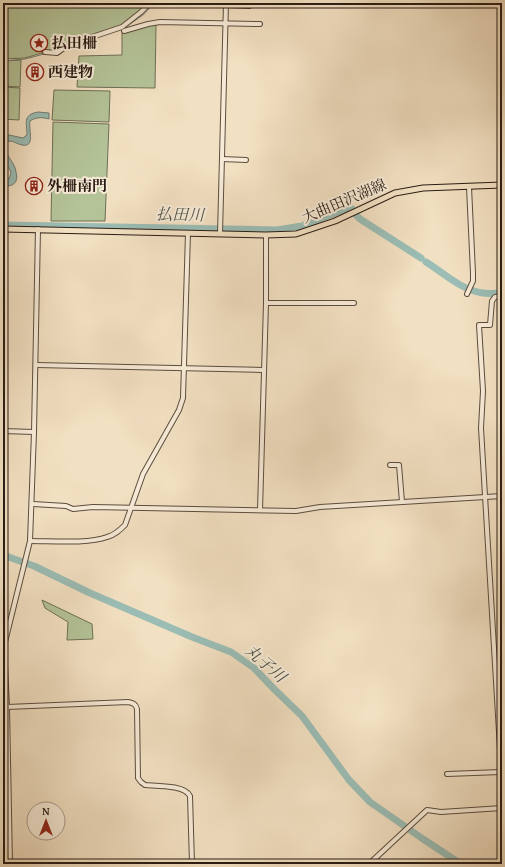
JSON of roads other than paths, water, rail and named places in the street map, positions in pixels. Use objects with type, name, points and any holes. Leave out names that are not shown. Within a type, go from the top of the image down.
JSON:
[{"type":"main road","name":"大曲田沢湖線","points":[[3,229],[188,232],[266,235],[296,234],[335,220],[395,193],[423,188],[469,187],[502,184]]},
{"type":"street","points":[[45,52],[57,53],[68,45],[122,27],[150,3]]},
{"type":"street","points":[[220,234],[226,4],[249,6]]},
{"type":"street","points":[[124,31],[160,22],[260,24]]},
{"type":"street","points":[[222,159],[246,160]]},
{"type":"street","points":[[467,294],[472,285],[473,274],[469,187]]},
{"type":"street","points":[[10,864],[7,707],[4,646],[30,543],[33,504],[38,229]]},
{"type":"street","points":[[30,543],[106,538],[120,530],[125,525],[143,474],[181,405],[183,398],[188,232]]},
{"type":"street","points":[[260,510],[266,303],[266,235]]},
{"type":"street","points":[[502,296],[495,297],[492,301],[490,325],[479,325],[483,391],[481,428],[484,498],[502,783]]},
{"type":"street","points":[[266,303],[354,303]]},
{"type":"street","points":[[36,365],[263,370]]},
{"type":"street","points":[[3,431],[34,432]]},
{"type":"street","points":[[390,465],[399,466],[402,502]]},
{"type":"street","points":[[33,504],[66,506],[73,509],[93,507],[132,507],[296,511],[313,508],[502,496]]},
{"type":"street","points":[[7,707],[133,703],[137,710],[138,778],[140,782],[145,785],[181,789],[189,793],[192,864]]},
{"type":"street","points":[[447,774],[501,772]]},
{"type":"street","points":[[369,864],[399,837],[423,812],[427,810],[441,812],[502,808]]},
{"type":"water","points":[[38,112],[49,113],[49,119],[39,118],[30,121],[29,144],[22,145],[9,141],[6,145],[5,149],[14,166],[17,179],[10,186],[3,185],[3,178],[9,179],[11,173],[3,160],[3,137],[9,135],[23,138],[27,135],[27,117]]},
{"type":"waterway","points":[[124,28],[143,15],[154,3]]},
{"type":"waterway","points":[[3,61],[25,59],[44,54]]},
{"type":"waterway","name":"払田川","points":[[3,225],[277,230],[302,226],[348,208],[352,209]]},
{"type":"waterway","name":"払田川","points":[[356,215],[421,258]]},
{"type":"waterway","name":"払田川","points":[[426,262],[460,285],[467,288],[483,293],[502,293]]},
{"type":"waterway","name":"丸子川","points":[[3,555],[34,566],[90,593],[192,637],[231,652],[254,668],[302,716],[349,780],[370,802],[461,864]]},
{"type":"place","name":"払田柵","points":[[39,43]]},
{"type":"place","name":"西建物","points":[[35,72]]},
{"type":"place","name":"外柵南門","points":[[34,186]]}]
